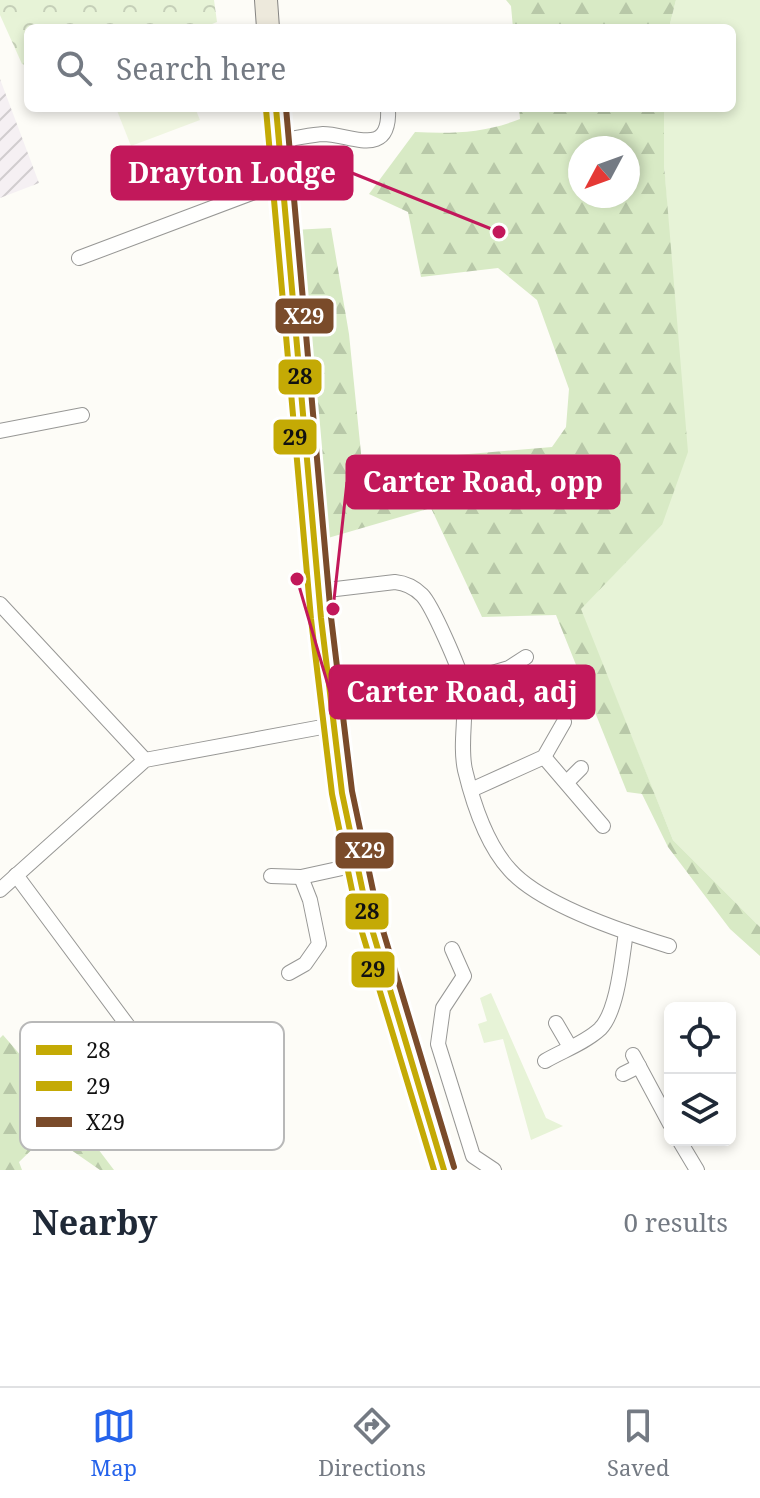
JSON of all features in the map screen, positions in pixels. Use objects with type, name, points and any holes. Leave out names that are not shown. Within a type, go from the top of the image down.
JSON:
[{"type":"main road","points":[[266,0],[268,24]]},
{"type":"main road","points":[[276,112],[333,725],[356,865],[368,916],[444,1170]]},
{"type":"street","points":[[279,140],[326,134],[366,142],[380,136],[389,119],[388,112]]},
{"type":"street","points":[[79,258],[283,184]]},
{"type":"street","points":[[0,431],[82,415]]},
{"type":"street","points":[[319,591],[395,582],[412,587],[424,597],[462,682],[464,766],[481,820],[501,857],[518,878],[538,894],[626,932],[669,946]]},
{"type":"street","points":[[0,604],[145,760]]},
{"type":"street","points":[[462,682],[509,668],[526,657]]},
{"type":"street","points":[[471,790],[544,757],[564,722]]},
{"type":"street","points":[[0,890],[145,760],[333,725]]},
{"type":"street","points":[[544,757],[603,826]]},
{"type":"street","points":[[567,782],[581,768]]},
{"type":"street","points":[[271,876],[301,877],[356,865]]},
{"type":"street","points":[[16,875],[125,1022]]},
{"type":"street","points":[[289,973],[305,964],[319,944],[310,900],[301,877]]},
{"type":"street","points":[[545,1061],[586,1039],[606,1021],[615,995],[626,932]]},
{"type":"street","points":[[452,949],[464,976],[443,1008],[438,1044],[473,1156],[494,1170]]},
{"type":"street","points":[[556,1023],[570,1047]]},
{"type":"street","points":[[623,1074],[636,1060],[664,1113]]},
{"type":"street","points":[[683,1146],[697,1170]]},
{"type":"shaded area","points":[[0,79],[39,183],[0,198]]},
{"type":"green space","points":[[0,0],[214,0],[217,22],[24,24],[24,65],[0,15]]},
{"type":"green space","points":[[506,0],[676,0],[670,24],[513,24],[511,6]]},
{"type":"green space","points":[[676,0],[760,0],[760,927],[673,840],[580,609],[662,525],[674,302],[664,164],[664,112],[736,112],[736,24],[670,24]]},
{"type":"green space","points":[[118,112],[197,112],[200,120],[131,146]]},
{"type":"green space","points":[[519,112],[664,112],[664,164],[688,452],[662,525],[581,609],[673,840],[760,927],[760,956],[730,929],[668,847],[642,794],[627,792],[556,615],[482,617],[431,508],[321,540],[293,230],[331,228],[349,334],[362,463],[552,447],[566,427],[569,389],[537,300],[498,268],[421,277],[408,212],[369,194],[415,132],[468,132],[520,119]]},
{"type":"green space","points":[[491,993],[546,1118],[563,1126],[531,1140],[503,1039],[484,1043],[478,1024],[487,1021],[480,998]]},
{"type":"green space","points":[[3,1035],[20,1055],[20,1150],[31,1150],[19,1162],[22,1170],[0,1170],[0,1038]]},
{"type":"green space","points":[[71,1150],[99,1150],[114,1170],[100,1170]]},
{"type":"transit line","name":"29","points":[[266,112],[311,619],[332,794],[358,919],[434,1170]]},
{"type":"transit line","name":"28","points":[[276,112],[321,618],[342,793],[368,916],[444,1170]]},
{"type":"transit line","name":"X29","points":[[286,112],[331,617],[352,791],[378,914],[454,1167]]},
{"type":"place","name":"Drayton Lodge","points":[[499,232]]},
{"type":"place","name":"Carter Road, adj","points":[[297,579]]},
{"type":"place","name":"Carter Road, opp","points":[[333,609]]}]
